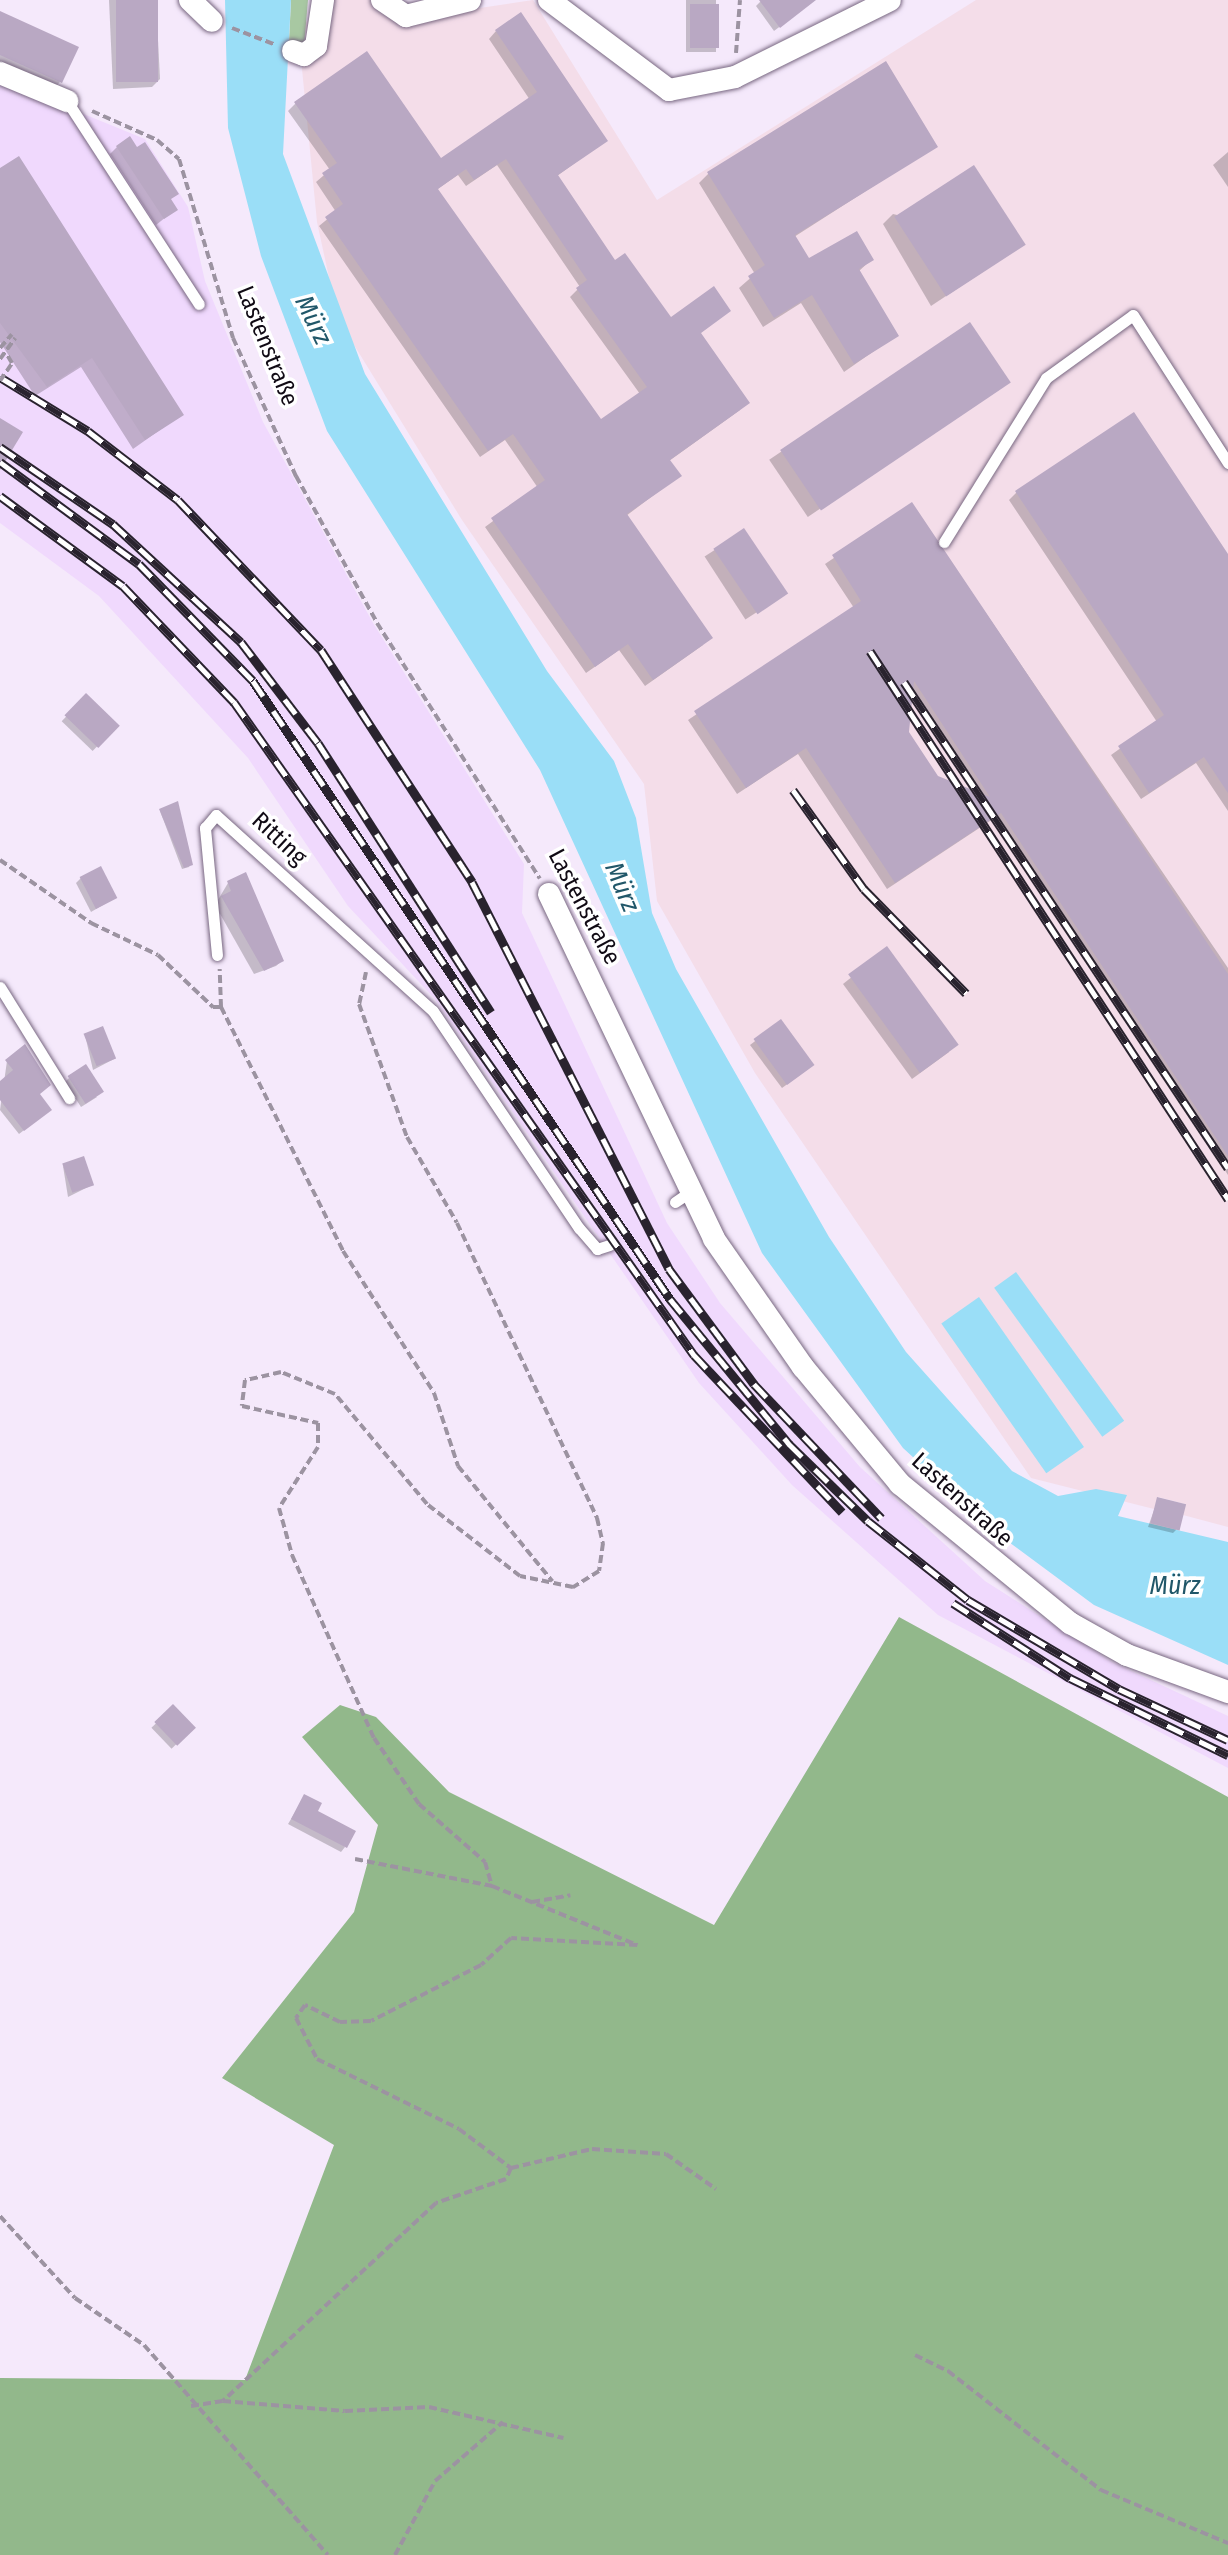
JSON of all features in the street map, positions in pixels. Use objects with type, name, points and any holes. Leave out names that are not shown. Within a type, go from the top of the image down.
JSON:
[{"type":"street","points":[[190,0],[212,21]]},
{"type":"street","points":[[293,51],[304,55],[316,46],[323,0]]},
{"type":"street","points":[[382,0],[406,16],[470,0]]},
{"type":"street","points":[[549,0],[578,10],[669,90],[735,77],[890,0]]},
{"type":"street","points":[[0,73],[67,101]]},
{"type":"street","name":"Lastenstraße","points":[[549,894],[682,1197],[803,1367],[900,1484],[1070,1623],[1141,1661],[1228,1692]]},
{"type":"lane","points":[[67,101],[199,304]]},
{"type":"lane","points":[[944,542],[1046,378],[1133,315],[1228,463]]},
{"type":"lane","name":"Ritting","points":[[217,955],[205,828],[216,815],[380,957],[433,1011],[589,1240],[597,1249],[609,1245]]},
{"type":"lane","points":[[0,987],[69,1098]]},
{"type":"path","points":[[735,77],[740,0]]},
{"type":"path","points":[[212,21],[293,51]]},
{"type":"path","name":"Lastenstraße","points":[[67,101],[157,140],[179,159],[223,312],[296,476],[377,623],[479,773],[549,894]]},
{"type":"path","points":[[14,336],[7,345],[1,350],[14,336]]},
{"type":"path","points":[[1,350],[7,345]]},
{"type":"path","points":[[0,381],[12,363],[1,350]]},
{"type":"path","points":[[0,860],[91,923],[158,955],[204,1001],[221,1007]]},
{"type":"path","points":[[217,955],[221,1007],[343,1251],[434,1393],[458,1466],[554,1583]]},
{"type":"path","points":[[380,957],[360,977],[359,1004],[407,1137],[457,1223],[597,1518],[603,1543],[599,1571],[573,1587],[520,1576],[427,1504],[335,1394],[281,1372],[245,1380],[242,1406],[318,1423],[318,1447],[279,1508],[292,1555],[374,1738],[419,1804],[485,1862],[492,1886]]},
{"type":"path","points":[[355,1859],[492,1886],[637,1945],[511,1938],[481,1965],[371,2021],[340,2022],[305,2005],[296,2018],[317,2059],[459,2129],[511,2168]]},
{"type":"path","points":[[530,1902],[570,1895]]},
{"type":"path","points":[[511,2168],[592,2149],[666,2154],[716,2189]]},
{"type":"path","points":[[223,2401],[436,2203],[506,2179],[511,2168]]},
{"type":"path","points":[[0,2216],[75,2298],[144,2345],[191,2406],[328,2555]]},
{"type":"path","points":[[915,2355],[948,2371],[1101,2490],[1228,2543]]},
{"type":"path","points":[[191,2406],[223,2401],[345,2411],[429,2407],[563,2438]]},
{"type":"path","points":[[395,2555],[435,2481],[503,2422]]},
{"type":"shaded area","points":[[331,0],[370,0],[400,20],[533,0],[657,200],[976,0],[1228,0],[1228,1527],[1183,1515],[1185,1504],[1158,1497],[1154,1509],[1031,1478],[755,1073],[657,901],[644,784],[462,520],[338,319],[317,222],[302,69],[305,23]]},
{"type":"shaded area","points":[[0,80],[145,139],[188,207],[205,281],[263,422],[373,623],[524,864],[522,913],[667,1223],[720,1303],[860,1467],[985,1581],[1112,1662],[1228,1716],[1228,1768],[938,1615],[792,1485],[699,1383],[434,998],[348,906],[248,758],[99,596],[0,523]]},
{"type":"green space","points":[[291,0],[308,0],[304,46],[289,42]]},
{"type":"green space","points":[[899,1617],[1228,1797],[1228,2555],[0,2555],[0,2378],[245,2380],[334,2145],[222,2078],[354,1912],[378,1825],[302,1737],[340,1705],[376,1717],[449,1792],[714,1925]]},
{"type":"water","name":"Mürz","points":[[225,0],[291,0],[283,154],[365,374],[547,671],[614,761],[636,818],[652,913],[676,969],[829,1237],[906,1352],[1012,1471],[1058,1496],[1096,1489],[1127,1495],[1118,1516],[1228,1542],[1228,1665],[1094,1605],[994,1531],[903,1448],[762,1253],[540,770],[327,431],[261,256],[228,128]]},
{"type":"water","points":[[1016,1272],[1124,1421],[1102,1437],[994,1288]]},
{"type":"water","points":[[979,1297],[1084,1447],[1046,1473],[941,1323]]},
{"type":"building","points":[[116,0],[158,0],[158,82],[116,82]]},
{"type":"building","points":[[759,0],[816,0],[780,28]]},
{"type":"building","points":[[690,4],[719,4],[719,48],[690,48]]},
{"type":"building","points":[[0,11],[79,47],[62,83],[0,55]]},
{"type":"building","points":[[521,12],[608,141],[558,175],[615,260],[625,253],[671,317],[714,286],[731,311],[701,333],[750,403],[670,460],[682,476],[627,514],[713,638],[653,680],[628,644],[595,667],[491,518],[545,480],[513,434],[488,451],[325,217],[343,204],[322,173],[337,163],[294,102],[367,51],[441,158],[537,92],[495,30]],"holes":[[[506,159],[587,280],[576,288],[647,387],[601,419],[438,189],[466,169],[474,180]]]},
{"type":"building","points":[[886,61],[938,147],[795,235],[809,258],[857,231],[874,260],[859,269],[899,336],[854,364],[812,295],[774,318],[748,276],[765,265],[707,172]]},
{"type":"building","points":[[130,136],[137,147],[145,142],[179,194],[171,199],[178,210],[164,219],[116,146]]},
{"type":"building","points":[[19,156],[184,415],[145,440],[92,358],[47,387],[0,323],[0,168]]},
{"type":"building","points":[[974,165],[1026,245],[946,296],[894,217]]},
{"type":"building","points":[[970,322],[1011,383],[821,511],[780,450]]},
{"type":"building","points":[[1134,412],[1228,554],[1228,793],[1204,757],[1149,793],[1118,746],[1164,715],[1015,491]]},
{"type":"building","points":[[0,418],[23,432],[0,470]]},
{"type":"building","points":[[912,502],[1228,974],[1228,1156],[1001,813],[895,883],[806,748],[746,788],[694,711],[861,601],[832,555]],"holes":[[[914,681],[990,797],[938,776],[909,732]]]},
{"type":"building","points":[[744,528],[788,593],[758,614],[713,549]]},
{"type":"building","points":[[86,693],[120,726],[98,748],[64,715]]},
{"type":"building","points":[[178,801],[193,865],[184,868],[159,809]]},
{"type":"building","points":[[101,866],[117,898],[96,909],[80,877]]},
{"type":"building","points":[[246,872],[284,961],[264,971],[221,896],[231,891],[227,881]]},
{"type":"building","points":[[887,946],[959,1045],[920,1073],[848,974]]},
{"type":"building","points":[[781,1019],[815,1065],[787,1085],[753,1039]]},
{"type":"building","points":[[103,1026],[116,1058],[97,1066],[84,1034]]},
{"type":"building","points":[[25,1044],[51,1085],[40,1094],[52,1110],[24,1131],[0,1100],[0,1081],[13,1070],[5,1060]]},
{"type":"building","points":[[86,1064],[104,1092],[86,1104],[68,1076]]},
{"type":"building","points":[[84,1156],[94,1185],[72,1193],[62,1163]]},
{"type":"building","points":[[1157,1497],[1186,1504],[1180,1530],[1150,1523]]},
{"type":"building","points":[[173,1704],[196,1728],[177,1746],[154,1722]]},
{"type":"building","points":[[304,1794],[322,1803],[318,1811],[356,1831],[347,1848],[291,1819]]},
{"type":"railway","points":[[0,377],[88,431],[178,500],[321,650],[472,882],[669,1269],[754,1384],[881,1518]]},
{"type":"railway","points":[[0,447],[113,524],[241,642],[318,743],[491,1012]]},
{"type":"railway","points":[[0,462],[139,564],[253,681],[670,1299],[789,1444],[868,1521],[968,1600],[1119,1689],[1228,1740]]},
{"type":"railway","points":[[0,496],[123,586],[234,702],[694,1355],[842,1512]]},
{"type":"railway","points":[[870,651],[1228,1199]]},
{"type":"railway","points":[[904,682],[1228,1168]]},
{"type":"railway","points":[[793,790],[864,889],[966,993]]},
{"type":"railway","points":[[953,1603],[1070,1678],[1228,1755]]}]
